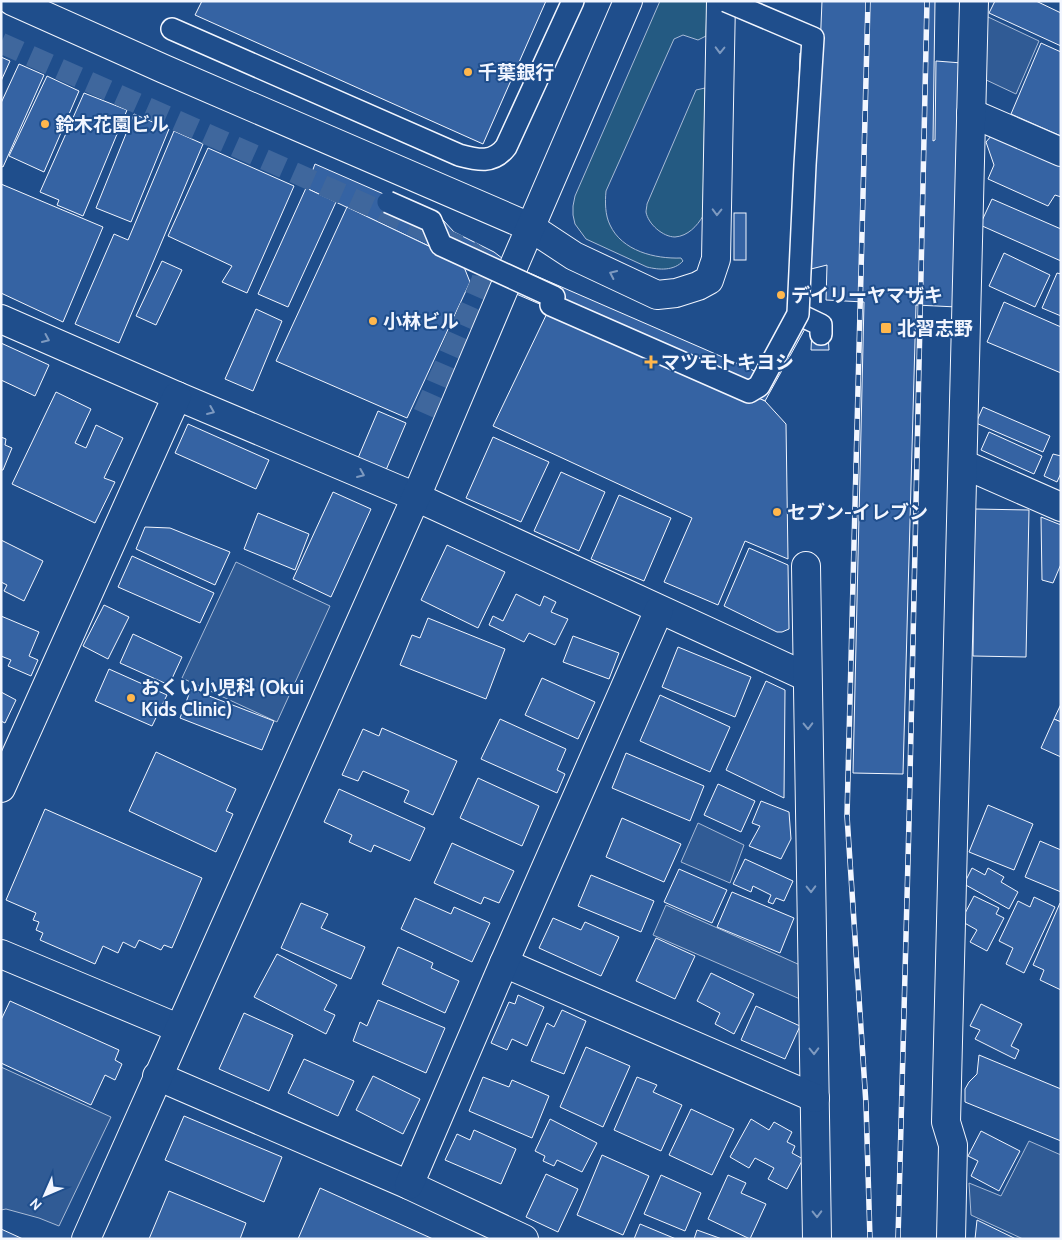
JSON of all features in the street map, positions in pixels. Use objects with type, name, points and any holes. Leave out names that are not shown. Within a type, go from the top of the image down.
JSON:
[{"type":"street","points":[[12,1],[530,227],[574,256],[657,295],[698,286],[709,280],[716,259],[721,1]]},
{"type":"street","points":[[172,29],[459,155],[487,160],[500,155],[506,147],[573,1]]},
{"type":"street","points":[[86,1239],[178,1028],[416,497],[628,1]]},
{"type":"street","points":[[388,202],[431,221],[441,245],[554,297],[550,305],[749,392],[760,386],[798,314],[810,164],[813,38],[726,1]]},
{"type":"street","points":[[951,1239],[953,1145],[946,1122],[974,1]]},
{"type":"street","points":[[971,113],[1061,152]]},
{"type":"street","points":[[798,314],[821,325],[821,334]]},
{"type":"street","points":[[1,319],[416,497],[807,677]]},
{"type":"street","points":[[1,788],[177,396]]},
{"type":"street","points":[[963,464],[1061,508]]},
{"type":"street","points":[[806,566],[818,1239]]},
{"type":"street","points":[[409,1185],[659,610]]},
{"type":"street","points":[[1,954],[178,1028]]},
{"type":"street","points":[[504,963],[815,1098]]},
{"type":"street","points":[[157,1076],[409,1185],[524,1239]]},
{"type":"shaded area","points":[[660,1],[707,1],[706,36],[698,40],[683,35],[674,39],[606,191],[606,204],[610,225],[622,241],[640,252],[661,257],[681,258],[683,261],[675,267],[661,269],[647,267],[586,239],[575,224],[573,215],[575,196]]},
{"type":"shaded area","points":[[986,16],[1039,41],[1016,94],[982,78]]},
{"type":"shaded area","points":[[705,88],[703,216],[688,233],[675,237],[666,235],[653,225],[647,217],[647,204],[696,90]]},
{"type":"shaded area","points":[[236,562],[330,606],[277,722],[182,678]]},
{"type":"shaded area","points":[[698,823],[744,845],[730,883],[681,862]]},
{"type":"shaded area","points":[[666,905],[800,965],[800,999],[653,935]]},
{"type":"shaded area","points":[[1,1067],[111,1117],[59,1226],[39,1218],[6,1209],[1,1210]]},
{"type":"shaded area","points":[[1029,1141],[1061,1155],[1061,1239],[1023,1239],[971,1215],[969,1183],[1001,1196]]},
{"type":"building","points":[[202,1],[546,1],[483,144],[195,15]]},
{"type":"building","points":[[822,1],[935,1],[933,141],[935,140],[936,61],[962,63],[957,307],[916,305],[903,774],[853,773],[864,302],[826,300],[827,265],[811,269]]},
{"type":"building","points":[[995,1],[1036,1],[1061,13],[1061,46],[989,13]]},
{"type":"building","points":[[1041,43],[1061,52],[1061,136],[1011,114]]},
{"type":"building","points":[[800,53],[820,59],[808,310],[827,320],[829,350],[811,350],[812,329],[806,327],[765,401],[500,287],[486,273],[306,188],[315,164],[443,220],[454,232],[494,252],[511,265],[757,372],[790,307]]},
{"type":"building","points":[[1,57],[10,61],[1,81]]},
{"type":"building","points":[[19,64],[44,75],[3,167],[1,166],[1,103]]},
{"type":"building","name":"鈴木花園ビル","points":[[47,76],[79,91],[44,172],[9,156]]},
{"type":"building","points":[[84,93],[127,110],[83,216],[57,205],[59,200],[40,192]]},
{"type":"building","points":[[134,114],[169,129],[131,222],[96,208]]},
{"type":"building","points":[[174,131],[203,144],[119,343],[75,324],[114,234],[128,240]]},
{"type":"building","points":[[992,135],[1061,166],[1061,197],[1055,195],[1048,206],[988,179],[994,165],[986,142]]},
{"type":"building","points":[[208,148],[294,186],[247,293],[222,282],[232,266],[168,236]]},
{"type":"building","points":[[1,184],[103,227],[63,322],[1,293]]},
{"type":"building","points":[[306,188],[336,202],[288,307],[258,294]]},
{"type":"building","points":[[992,199],[1061,229],[1061,261],[980,225]]},
{"type":"building","name":"小林ビル","points":[[347,207],[462,262],[470,282],[407,418],[276,361]]},
{"type":"building","points":[[734,213],[746,213],[746,260],[734,260]]},
{"type":"building","points":[[1004,253],[1050,275],[1035,307],[989,286]]},
{"type":"building","points":[[162,261],[182,270],[156,325],[136,316]]},
{"type":"building","points":[[1057,273],[1061,274],[1061,316],[1042,308]]},
{"type":"building","points":[[1004,302],[1061,327],[1061,373],[987,342]]},
{"type":"building","points":[[550,307],[765,401],[786,424],[788,559],[745,541],[718,605],[664,582],[692,518],[493,426]]},
{"type":"building","points":[[256,309],[282,321],[253,391],[225,379]]},
{"type":"building","points":[[1,343],[49,365],[35,396],[1,380]]},
{"type":"building","points":[[56,392],[91,409],[75,443],[86,448],[96,425],[123,438],[104,478],[115,482],[95,523],[12,484]]},
{"type":"building","points":[[983,407],[1050,436],[1043,452],[976,423]]},
{"type":"building","points":[[378,411],[406,423],[386,470],[358,458]]},
{"type":"building","points":[[188,424],[269,460],[256,489],[175,453]]},
{"type":"building","points":[[989,432],[1042,456],[1034,474],[981,450]]},
{"type":"building","points":[[1,437],[6,439],[5,445],[12,448],[3,470],[1,470]]},
{"type":"building","points":[[493,437],[549,462],[521,522],[466,498]]},
{"type":"building","points":[[1053,454],[1061,456],[1061,473],[1057,482],[1044,476]]},
{"type":"building","points":[[561,472],[605,492],[579,551],[534,531]]},
{"type":"building","points":[[333,492],[371,509],[331,597],[293,579]]},
{"type":"building","points":[[619,495],[671,518],[644,581],[591,559]]},
{"type":"building","points":[[975,509],[1029,510],[1026,657],[973,656]]},
{"type":"building","points":[[258,513],[309,534],[295,570],[244,549]]},
{"type":"building","points":[[1041,517],[1061,525],[1061,564],[1053,583],[1042,580]]},
{"type":"building","points":[[145,527],[170,528],[230,552],[215,585],[136,549]]},
{"type":"building","points":[[1,540],[43,561],[24,601],[4,591],[7,585],[1,582]]},
{"type":"building","points":[[447,545],[505,572],[478,628],[421,600]]},
{"type":"building","points":[[749,548],[788,565],[789,629],[777,632],[724,606]]},
{"type":"building","points":[[132,556],[214,593],[200,623],[118,587]]},
{"type":"building","points":[[516,594],[540,606],[544,596],[556,602],[551,612],[568,619],[555,645],[529,633],[524,642],[489,625],[493,616],[503,621]]},
{"type":"building","points":[[104,605],[129,617],[108,659],[83,646]]},
{"type":"building","points":[[1,616],[39,632],[29,656],[38,660],[31,676],[8,666],[11,660],[1,656]]},
{"type":"building","points":[[428,618],[505,649],[486,699],[400,665],[412,635],[420,638]]},
{"type":"building","points":[[133,634],[182,657],[169,685],[120,663]]},
{"type":"building","points":[[573,636],[619,653],[609,679],[563,662]]},
{"type":"building","points":[[678,647],[751,677],[735,717],[662,687]]},
{"type":"building","name":"おくい小児科 (Okui Kids Clinic)","points":[[109,669],[167,695],[152,726],[95,701]]},
{"type":"building","points":[[542,678],[595,702],[578,739],[525,715]]},
{"type":"building","points":[[766,681],[785,690],[784,798],[726,770]]},
{"type":"building","points":[[191,689],[274,721],[262,750],[180,718]]},
{"type":"building","points":[[1,692],[16,700],[5,723],[1,721]]},
{"type":"building","points":[[660,695],[730,727],[710,772],[640,741]]},
{"type":"building","points":[[1061,704],[1061,722],[1054,719]]},
{"type":"building","points":[[500,719],[566,749],[557,770],[565,774],[557,793],[481,759]]},
{"type":"building","points":[[1054,719],[1061,722],[1061,757],[1041,748]]},
{"type":"building","points":[[382,728],[457,761],[433,815],[404,802],[409,791],[363,771],[358,781],[342,775],[363,729],[379,736]]},
{"type":"building","points":[[156,752],[236,789],[226,811],[233,814],[216,852],[129,811]]},
{"type":"building","points":[[626,753],[704,786],[690,821],[612,788]]},
{"type":"building","points":[[478,778],[539,806],[522,846],[460,818]]},
{"type":"building","points":[[718,784],[755,801],[741,832],[704,815]]},
{"type":"building","points":[[339,789],[425,828],[410,861],[374,845],[371,852],[349,842],[352,835],[324,822]]},
{"type":"building","points":[[761,801],[789,812],[791,839],[781,859],[749,846],[760,826],[752,823]]},
{"type":"building","points":[[988,805],[1033,824],[1014,870],[969,852]]},
{"type":"building","points":[[45,809],[202,878],[172,948],[164,945],[161,950],[139,940],[135,948],[123,942],[118,953],[103,946],[95,964],[40,940],[43,933],[36,930],[39,922],[33,920],[36,913],[6,900]]},
{"type":"building","points":[[622,818],[681,844],[664,882],[606,857]]},
{"type":"building","points":[[1040,841],[1061,850],[1061,892],[1025,877]]},
{"type":"building","points":[[452,843],[514,871],[499,903],[484,897],[481,904],[434,883]]},
{"type":"building","points":[[745,859],[793,881],[784,901],[776,898],[773,904],[768,902],[771,895],[753,886],[751,892],[733,884]]},
{"type":"building","points":[[972,868],[985,875],[988,868],[1004,877],[1001,882],[1018,892],[1009,909],[964,884]]},
{"type":"building","points":[[679,869],[727,890],[712,923],[664,902]]},
{"type":"building","points":[[591,875],[654,901],[641,932],[578,906]]},
{"type":"building","points":[[732,892],[794,918],[780,953],[717,927]]},
{"type":"building","points":[[974,896],[999,908],[996,914],[1004,918],[987,951],[970,942],[977,930],[961,921]]},
{"type":"building","points":[[1034,897],[1055,907],[1024,973],[1006,964],[1013,948],[999,941],[1018,901],[1030,907]]},
{"type":"building","points":[[415,898],[451,914],[454,907],[490,923],[472,962],[401,929]]},
{"type":"building","points":[[301,903],[328,914],[321,928],[365,947],[351,979],[281,948]]},
{"type":"building","points":[[1060,903],[1061,990],[1040,980],[1044,970],[1033,965]]},
{"type":"building","points":[[553,918],[581,930],[585,922],[619,937],[601,976],[539,948]]},
{"type":"building","points":[[656,938],[695,956],[675,999],[636,981]]},
{"type":"building","points":[[398,947],[433,963],[431,968],[459,981],[445,1013],[382,984]]},
{"type":"building","points":[[277,954],[337,985],[324,1010],[335,1015],[326,1034],[254,997]]},
{"type":"building","points":[[711,973],[754,994],[734,1034],[715,1024],[720,1013],[697,1001]]},
{"type":"building","points":[[518,995],[544,1007],[527,1046],[512,1039],[507,1050],[491,1043],[509,1002],[515,1004]]},
{"type":"building","points":[[378,1000],[445,1028],[426,1073],[353,1041],[360,1022],[367,1026]]},
{"type":"building","points":[[10,1001],[119,1050],[115,1060],[122,1064],[115,1080],[105,1075],[91,1105],[1,1063],[1,1020]]},
{"type":"building","points":[[981,1004],[1022,1024],[1011,1046],[1019,1050],[1015,1059],[975,1039],[980,1030],[970,1026]]},
{"type":"building","points":[[756,1006],[800,1026],[785,1059],[741,1040]]},
{"type":"building","points":[[562,1010],[586,1021],[564,1074],[531,1061],[547,1023],[554,1027]]},
{"type":"building","points":[[244,1013],[293,1035],[269,1091],[219,1069]]},
{"type":"building","points":[[586,1047],[630,1066],[603,1127],[560,1107]]},
{"type":"building","points":[[979,1055],[1061,1089],[1061,1141],[965,1102],[965,1089],[977,1074]]},
{"type":"building","points":[[304,1059],[354,1081],[338,1116],[288,1093]]},
{"type":"building","points":[[373,1076],[420,1099],[403,1134],[356,1110]]},
{"type":"building","points":[[483,1077],[509,1087],[512,1080],[549,1096],[532,1138],[469,1111]]},
{"type":"building","points":[[637,1077],[657,1085],[653,1092],[682,1105],[661,1151],[614,1130]]},
{"type":"building","points":[[691,1109],[734,1129],[712,1175],[669,1155]]},
{"type":"building","points":[[184,1116],[282,1157],[264,1202],[165,1160]]},
{"type":"building","points":[[550,1119],[597,1143],[582,1172],[557,1160],[554,1166],[543,1161],[545,1156],[535,1151]]},
{"type":"building","points":[[751,1119],[769,1130],[774,1122],[792,1132],[787,1142],[795,1146],[792,1153],[803,1159],[787,1189],[768,1179],[774,1168],[755,1158],[749,1168],[730,1157]]},
{"type":"building","points":[[474,1130],[516,1149],[501,1184],[445,1160],[457,1134],[470,1140]]},
{"type":"building","points":[[981,1131],[1020,1151],[999,1191],[971,1176],[978,1161],[968,1156]]},
{"type":"building","points":[[602,1155],[649,1176],[623,1235],[577,1215]]},
{"type":"building","points":[[546,1174],[578,1189],[558,1232],[526,1217]]},
{"type":"building","points":[[661,1175],[701,1193],[685,1231],[644,1214]]},
{"type":"building","points":[[728,1175],[746,1183],[741,1193],[766,1204],[750,1239],[708,1219]]},
{"type":"building","points":[[320,1188],[433,1239],[298,1239]]},
{"type":"building","points":[[169,1191],[246,1223],[240,1239],[149,1239]]},
{"type":"building","points":[[977,1220],[1016,1239],[975,1239]]},
{"type":"building","points":[[640,1224],[676,1239],[634,1239]]},
{"type":"building","points":[[1,1229],[23,1239],[1,1239]]},
{"type":"building","points":[[697,1230],[722,1239],[694,1239]]},
{"type":"tunnel","points":[[1,43],[467,249],[476,255],[483,264],[482,280],[421,419]]},
{"type":"railway","points":[[868,1],[847,816],[866,1104],[870,1239]]},
{"type":"railway","points":[[898,1239],[927,1]]},
{"type":"place","name":"千葉銀行","points":[[468,72]]},
{"type":"place","name":"鈴木花園ビル","points":[[45,124]]},
{"type":"place","name":"デイリーヤマザキ","points":[[781,295]]},
{"type":"place","name":"小林ビル","points":[[373,321]]},
{"type":"place","name":"北習志野","points":[[886,328]]},
{"type":"place","name":"マツモトキヨシ","points":[[651,362]]},
{"type":"place","name":"セブン-イレブン","points":[[777,512]]},
{"type":"place","name":"おくい小児科 (Okui Kids Clinic)","points":[[131,698]]}]
